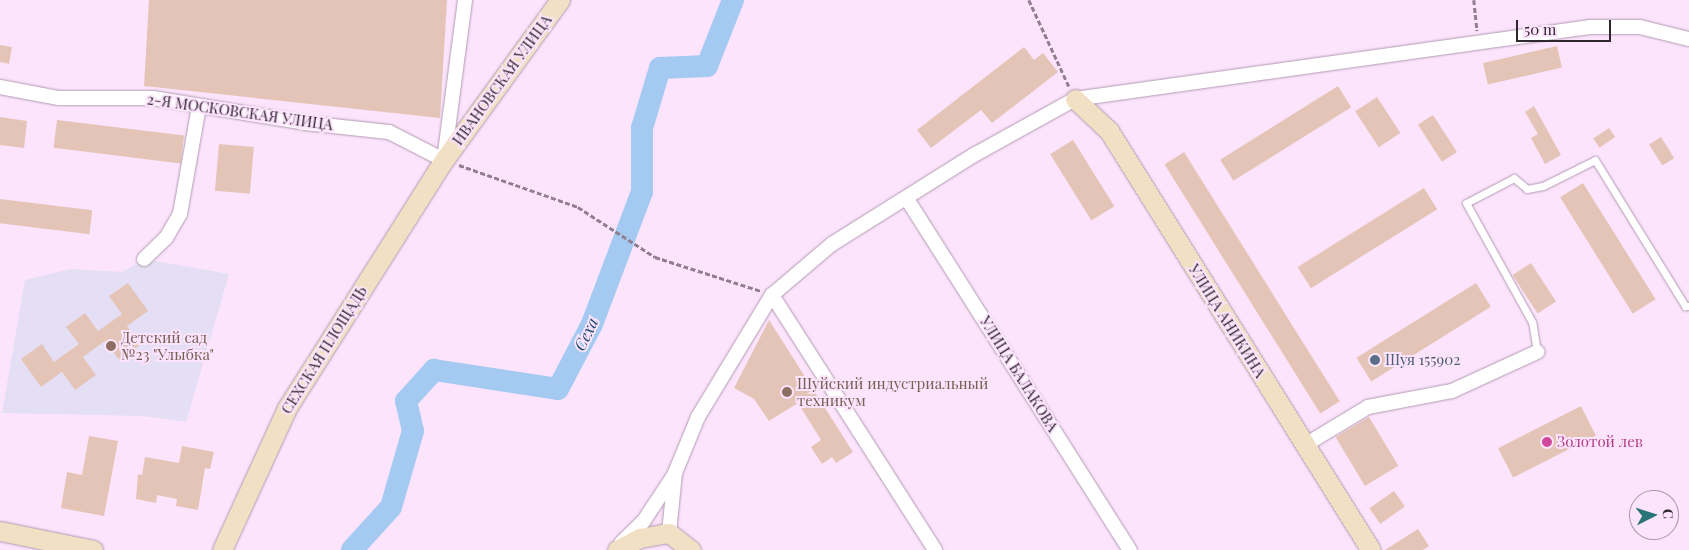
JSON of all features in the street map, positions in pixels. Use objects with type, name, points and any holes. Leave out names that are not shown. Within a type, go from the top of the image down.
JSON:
[{"type":"street","points":[[444,160],[465,0]]},
{"type":"street","name":"ИВАНОВСКАЯ УЛИЦА","points":[[444,160],[560,0]]},
{"type":"street","points":[[615,550],[643,522],[676,473],[698,417],[772,295],[832,244],[974,156],[1075,99],[1590,27],[1640,27],[1689,39]]},
{"type":"street","name":"2-Я МОСКОВСКАЯ УЛИЦА","points":[[0,87],[59,98],[153,98],[389,132],[444,160]]},
{"type":"street","name":"УЛИЦА АНИКИНА","points":[[1075,99],[1109,131],[1371,550]]},
{"type":"street","points":[[144,259],[166,238],[180,214],[199,106]]},
{"type":"street","name":"СЕХСКАЯ ПЛОЩАДЬ","points":[[222,550],[287,408],[444,160]]},
{"type":"street","name":"УЛИЦА БАЛАКОВА","points":[[907,199],[1130,550]]},
{"type":"street","points":[[772,295],[935,550]]},
{"type":"street","points":[[1305,445],[1368,407],[1452,392],[1537,352]]},
{"type":"street","points":[[669,533],[676,473]]},
{"type":"street","points":[[0,531],[93,550]]},
{"type":"street","points":[[615,550],[640,538],[669,533],[691,550]]},
{"type":"lane","points":[[1537,352],[1532,322],[1466,203],[1514,178],[1527,189],[1543,186],[1595,160],[1685,306],[1689,306]]},
{"type":"path","points":[[1029,0],[1075,99]]},
{"type":"path","points":[[1474,0],[1478,42]]},
{"type":"path","points":[[444,160],[578,207],[655,257],[772,295]]},
{"type":"shaded area","name":"Детский сад №23 \"Улыбка\"","points":[[144,259],[229,274],[186,422],[143,416],[2,413],[25,280],[71,269],[123,272]]},
{"type":"building","points":[[149,0],[447,0],[440,118],[144,86]]},
{"type":"building","points":[[0,45],[12,47],[9,64],[0,62]]},
{"type":"building","points":[[1557,46],[1562,67],[1488,85],[1483,63]]},
{"type":"building","points":[[1024,47],[1034,60],[1043,53],[1058,72],[992,123],[981,110],[931,148],[917,130]]},
{"type":"building","points":[[1338,86],[1351,107],[1233,181],[1220,160]]},
{"type":"building","points":[[1377,97],[1400,133],[1379,147],[1355,111]]},
{"type":"building","points":[[1534,106],[1561,155],[1545,164],[1531,138],[1538,134],[1525,112]]},
{"type":"building","points":[[1433,115],[1457,152],[1442,162],[1418,125]]},
{"type":"building","points":[[0,117],[27,121],[24,148],[0,145]]},
{"type":"building","points":[[57,120],[184,136],[181,163],[54,148]]},
{"type":"building","points":[[1609,128],[1615,137],[1599,148],[1593,139]]},
{"type":"building","points":[[1661,137],[1674,158],[1662,166],[1649,144]]},
{"type":"building","points":[[1073,140],[1114,206],[1091,220],[1050,154]]},
{"type":"building","points":[[219,144],[254,147],[250,194],[215,191]]},
{"type":"building","points":[[1184,152],[1340,401],[1320,414],[1164,164]]},
{"type":"building","points":[[1583,183],[1656,299],[1633,313],[1560,197]]},
{"type":"building","points":[[1424,188],[1437,209],[1311,288],[1298,267]]},
{"type":"building","points":[[0,199],[92,210],[89,234],[0,223]]},
{"type":"building","points":[[1531,263],[1556,302],[1538,314],[1513,275]]},
{"type":"building","points":[[128,283],[148,311],[127,326],[140,345],[119,360],[105,341],[83,357],[96,375],[75,390],[62,372],[41,387],[21,359],[42,344],[54,362],[79,344],[66,327],[85,313],[98,331],[122,314],[109,296]]},
{"type":"building","points":[[1476,283],[1491,307],[1371,381],[1356,358]]},
{"type":"building","name":"Шуйский индустриальный техникум","points":[[769,320],[853,452],[836,463],[832,457],[822,464],[811,447],[821,440],[798,403],[769,421],[754,399],[734,388]]},
{"type":"building","name":"Золотой лев","points":[[1581,406],[1596,435],[1513,478],[1498,448]]},
{"type":"building","points":[[1369,417],[1398,466],[1365,486],[1336,437]]},
{"type":"building","points":[[89,436],[118,441],[104,516],[61,508],[67,472],[82,475]]},
{"type":"building","points":[[182,446],[214,452],[210,469],[205,468],[198,510],[176,506],[177,499],[157,495],[156,503],[136,499],[138,474],[142,475],[145,457],[179,463]]},
{"type":"building","points":[[1394,491],[1405,507],[1380,524],[1369,508]]},
{"type":"building","points":[[1418,529],[1429,546],[1423,550],[1385,550]]},
{"type":"waterway","name":"Сеха","points":[[352,550],[391,507],[413,431],[406,401],[434,370],[558,389],[592,324],[642,192],[642,128],[660,68],[707,66],[733,0]]},
{"type":"place","name":"Детский сад №23 \"Улыбка\"","points":[[111,346]]},
{"type":"place","name":"Шуя 155902","points":[[1375,360]]},
{"type":"place","name":"Шуйский индустриальный техникум","points":[[787,392]]},
{"type":"place","name":"Золотой лев","points":[[1547,442]]}]
